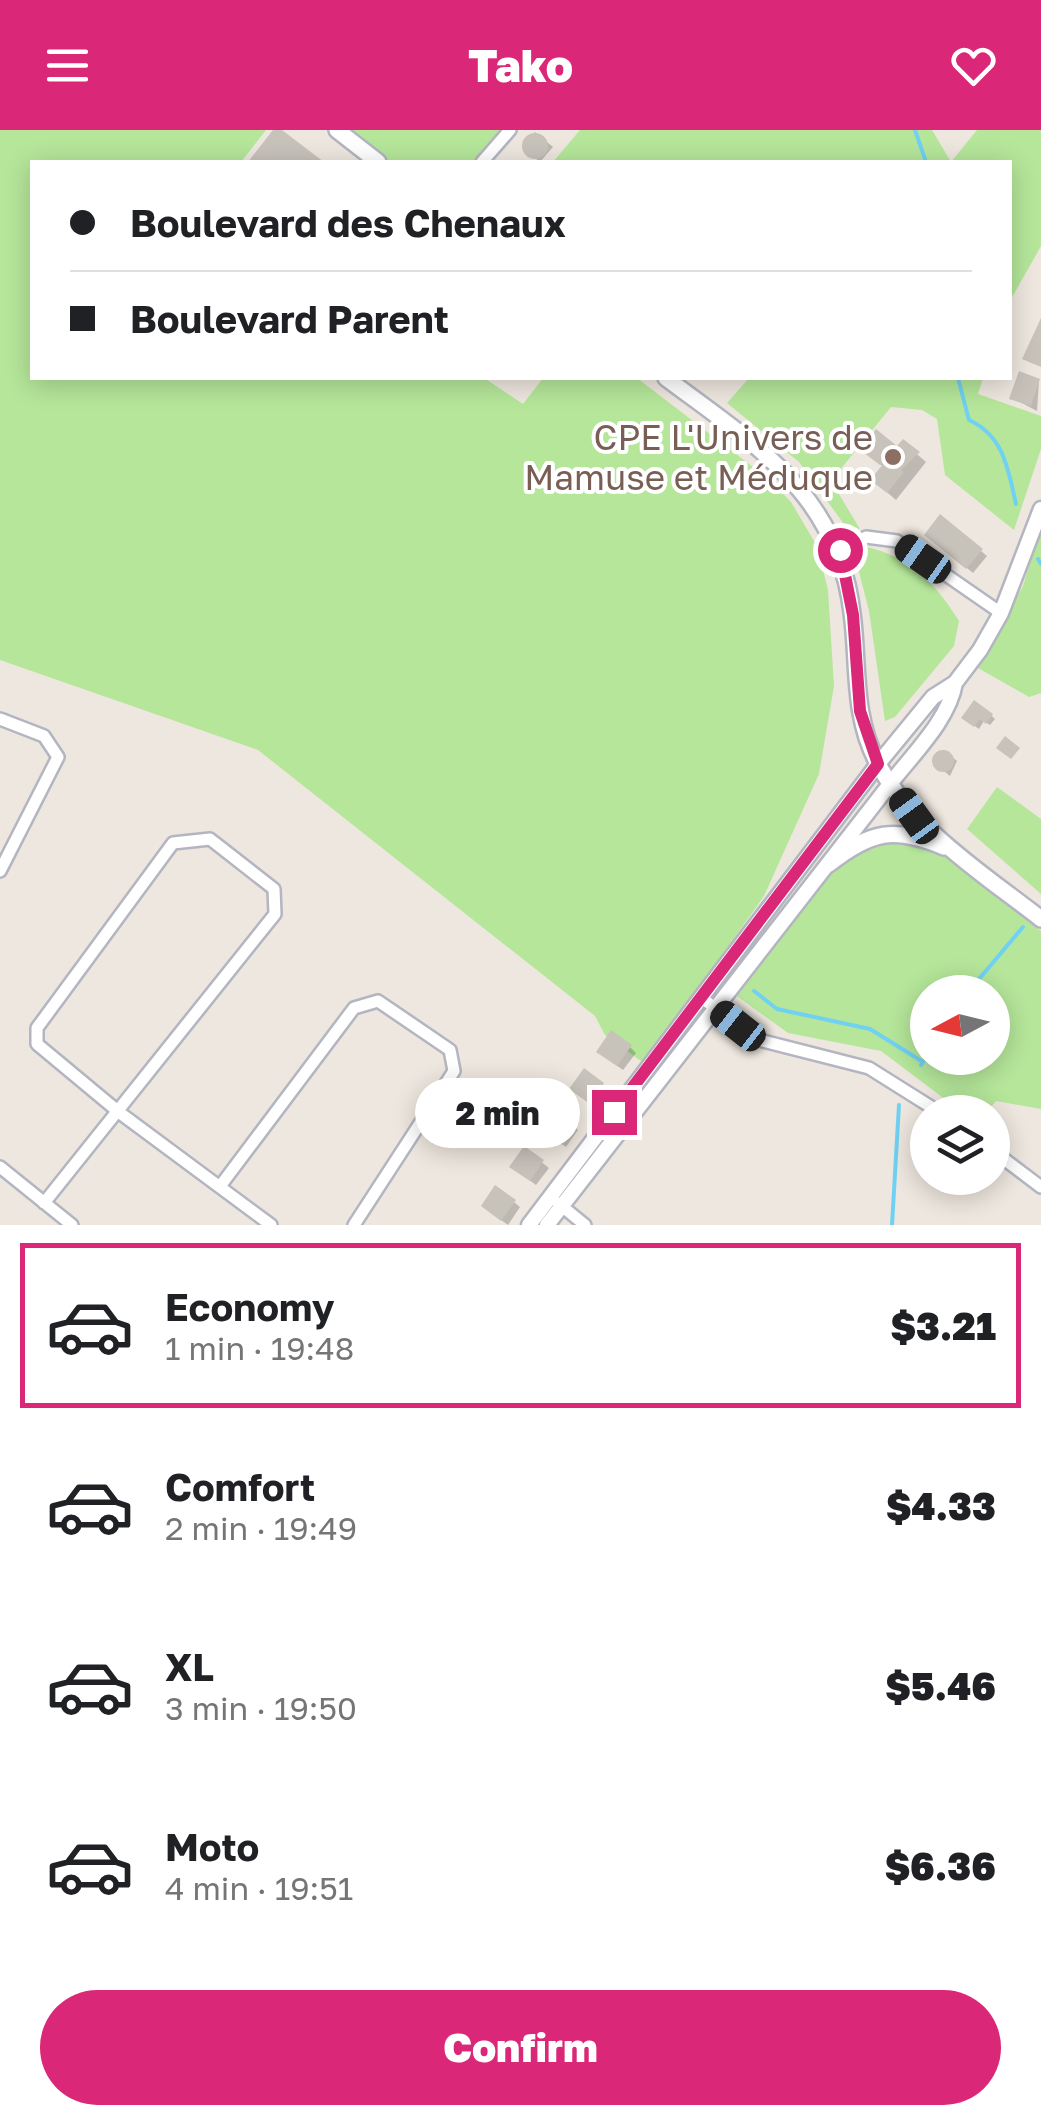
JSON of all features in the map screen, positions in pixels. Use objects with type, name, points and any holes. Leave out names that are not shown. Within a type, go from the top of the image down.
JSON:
[{"type":"main road","points":[[337,130],[375,160]]},
{"type":"main road","points":[[669,380],[777,463],[810,498],[840,550],[853,615],[860,711],[878,764],[914,816],[1041,919]]},
{"type":"main road","points":[[829,864],[860,840],[880,834],[905,834],[959,856]]},
{"type":"street","points":[[484,160],[510,130]]},
{"type":"street","points":[[529,1225],[556,1202],[715,1008],[940,718],[955,683],[1001,614],[1041,509]]},
{"type":"street","points":[[840,550],[866,537],[897,541],[1001,614]]},
{"type":"street","points":[[546,1225],[556,1202],[702,998],[878,764],[933,696],[955,683]]},
{"type":"street","points":[[0,719],[44,736],[58,757],[0,871]]},
{"type":"street","points":[[44,1203],[120,1113],[275,914],[274,889],[210,840],[173,843],[37,1028],[37,1044],[120,1113],[270,1225]]},
{"type":"street","points":[[702,998],[754,1039],[869,1068],[912,1095]]},
{"type":"street","points":[[221,1185],[354,1008],[378,1001],[450,1050],[454,1071],[354,1225]]},
{"type":"street","points":[[1010,1164],[1041,1187]]},
{"type":"street","points":[[0,1167],[72,1225]]},
{"type":"street","points":[[556,1202],[584,1225]]},
{"type":"green space","points":[[0,130],[266,130],[243,160],[30,160],[30,380],[487,380],[523,404],[541,380],[640,380],[771,481],[791,502],[817,546],[828,590],[834,686],[819,774],[764,896],[645,1064],[605,1035],[595,1016],[258,750],[0,660]]},
{"type":"green space","points":[[337,130],[510,130],[484,160],[375,160]]},
{"type":"green space","points":[[580,130],[932,130],[950,160],[555,160]]},
{"type":"green space","points":[[977,130],[1041,130],[1041,246],[1012,297],[1012,160],[953,160]]},
{"type":"green space","points":[[747,380],[982,380],[978,394],[1041,416],[1041,449],[1014,530],[945,475],[937,419],[922,410],[891,407],[831,481],[860,529],[846,527],[799,462],[727,403]]},
{"type":"green space","points":[[1041,527],[1041,693],[1029,697],[978,668],[1023,586]]},
{"type":"green space","points":[[867,547],[910,565],[941,595],[959,621],[954,646],[895,717],[885,721],[869,611],[854,552]]},
{"type":"green space","points":[[997,787],[1041,819],[1041,894],[967,829]]},
{"type":"green space","points":[[908,841],[941,852],[1041,931],[1041,1109],[1010,1103],[1010,1095],[939,1095],[913,1075],[1010,1075],[1010,975],[910,975],[910,1073],[881,1051],[788,1033],[734,994],[830,869],[863,848]]},
{"type":"building","points":[[273,130],[282,130],[321,160],[250,160]]},
{"type":"building","points":[[535,133],[544,137],[548,146],[544,155],[535,159],[526,155],[522,146],[526,137]]},
{"type":"building","points":[[1041,318],[1041,367],[1022,359]]},
{"type":"building","points":[[1019,371],[1040,379],[1031,406],[1009,399]]},
{"type":"building","name":"CPE L'Univers de Mamuse et Méduque","points":[[876,429],[897,446],[903,439],[920,452],[901,470],[904,472],[887,493],[870,480],[884,463],[880,465],[860,450]]},
{"type":"building","points":[[940,514],[983,549],[966,569],[924,535]]},
{"type":"building","points":[[974,700],[993,714],[986,724],[980,719],[974,727],[961,718]]},
{"type":"building","points":[[1005,736],[1020,748],[1011,759],[996,748]]},
{"type":"building","points":[[943,750],[951,753],[951,769],[943,772],[935,769],[932,761],[935,753]]},
{"type":"building","points":[[611,1030],[632,1045],[617,1066],[596,1052]]},
{"type":"building","points":[[584,1068],[604,1083],[590,1104],[569,1089]]},
{"type":"building","points":[[553,1107],[574,1122],[559,1143],[538,1129]]},
{"type":"building","points":[[524,1146],[544,1160],[530,1181],[509,1167]]},
{"type":"building","points":[[495,1185],[516,1200],[501,1221],[481,1206]]},
{"type":"waterway","points":[[915,130],[925,160]]},
{"type":"waterway","points":[[959,380],[969,420],[990,435],[1003,455],[1016,504]]},
{"type":"waterway","points":[[1038,559],[1041,564]]},
{"type":"waterway","points":[[982,975],[1023,927]]},
{"type":"waterway","points":[[754,991],[777,1009],[870,1029],[910,1054]]},
{"type":"waterway","points":[[892,1225],[899,1105]]},
{"type":"place","name":"CPE L'Univers de Mamuse et Méduque","points":[[893,457]]},
{"type":"route","points":[[614,1112],[878,764],[860,711],[853,664],[853,615],[840,550]]}]
